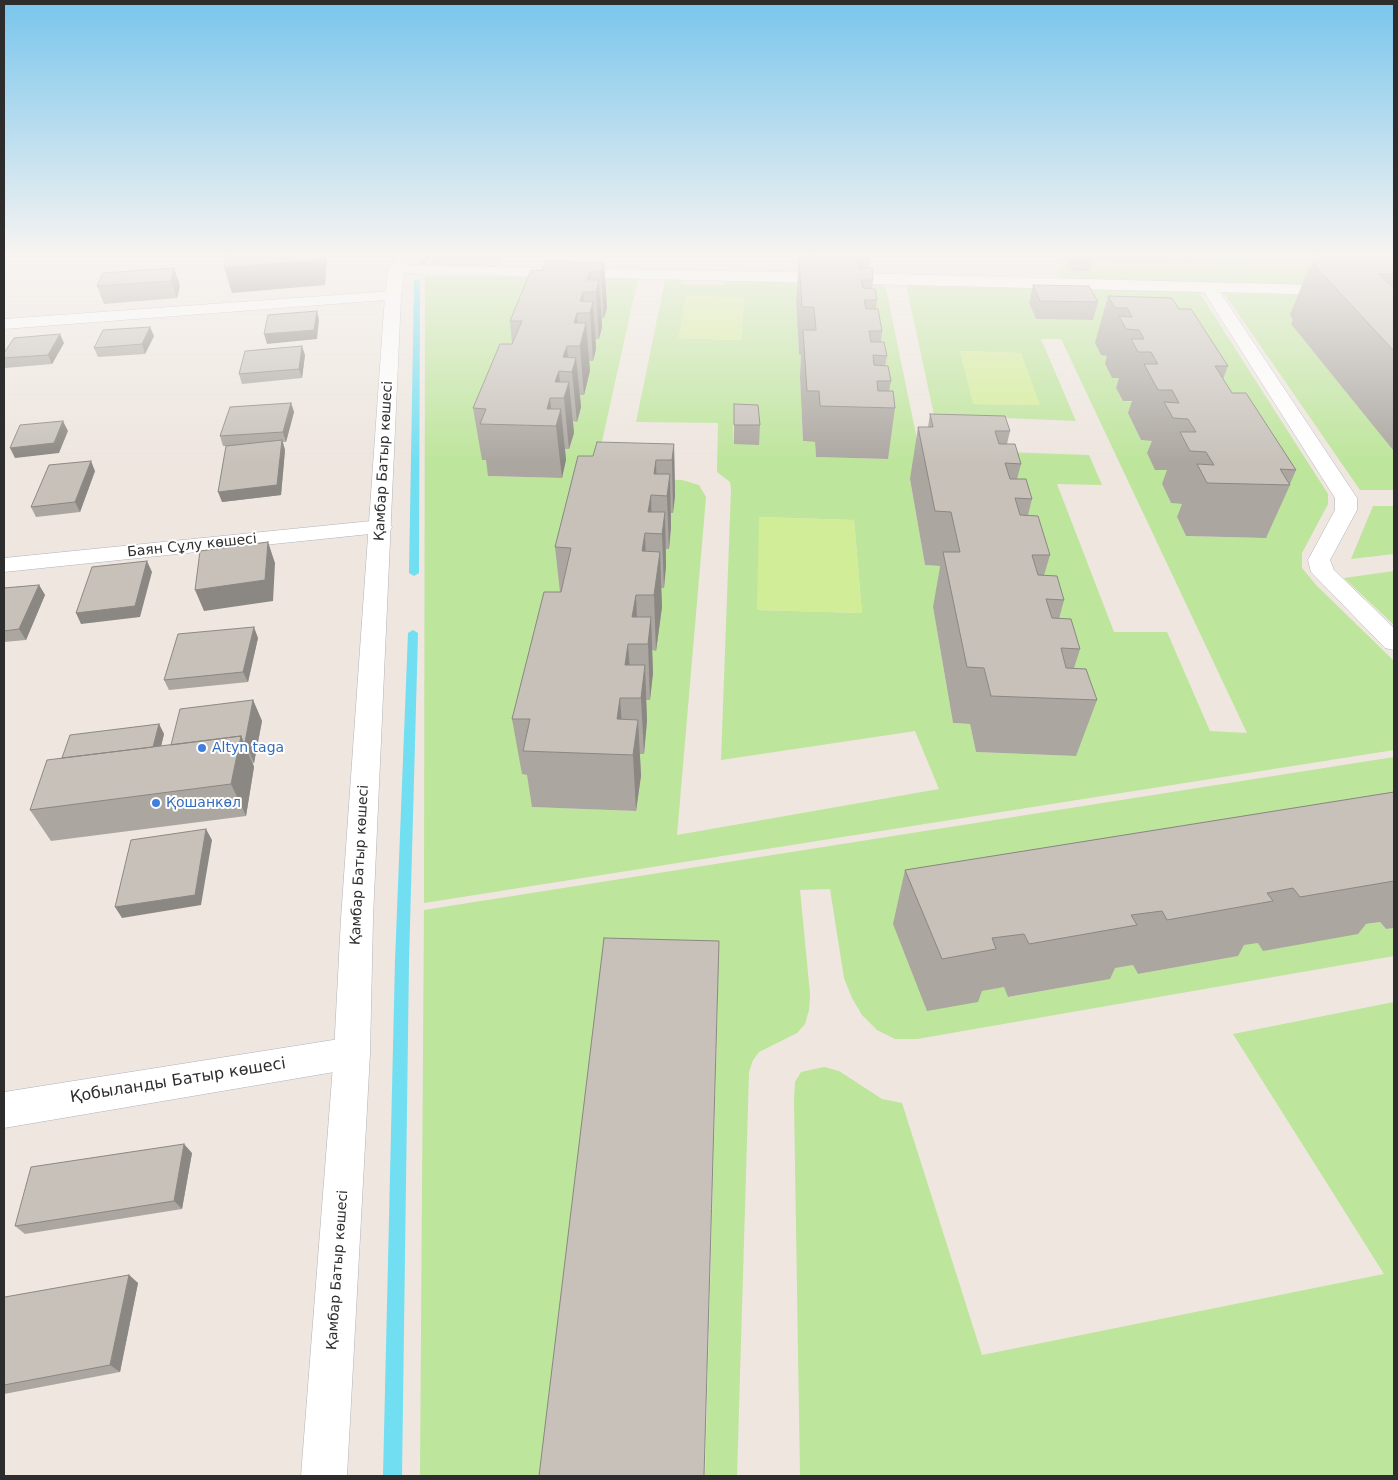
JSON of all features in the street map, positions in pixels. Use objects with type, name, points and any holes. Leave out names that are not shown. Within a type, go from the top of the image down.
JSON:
[{"type":"street","name":"Қамбар Батыр көшесі","points":[[324,1476],[352,1053],[358,908],[395,325]]},
{"type":"street","points":[[1233,325],[1346,498],[1346,510],[1319,560],[1323,572],[1394,642]]},
{"type":"street","name":"Баян Сұлу көшесі","points":[[4,565],[381,527]]},
{"type":"street","name":"Қобыланды Батыр көшесі","points":[[4,1110],[352,1053]]},
{"type":"green space","points":[[425,325],[533,325],[516,368],[527,369],[519,393],[507,393],[482,459],[494,460],[489,476],[562,478],[566,461],[552,460],[555,449],[569,449],[574,433],[560,432],[564,421],[577,421],[580,407],[568,407],[571,395],[584,395],[590,372],[578,371],[581,361],[593,361],[596,349],[584,348],[587,339],[599,339],[602,327],[590,325],[628,325],[594,478],[682,480],[699,485],[706,497],[677,835],[939,789],[915,731],[721,760],[730,482],[717,472],[718,423],[636,422],[656,325],[681,325],[679,338],[741,340],[742,325],[797,325],[799,354],[810,355],[812,378],[800,378],[803,441],[815,442],[816,457],[888,459],[885,442],[872,442],[870,431],[884,431],[881,416],[868,415],[867,405],[880,405],[878,391],[865,391],[863,379],[876,379],[873,357],[860,357],[859,347],[871,347],[869,336],[857,335],[856,326],[868,325],[893,325],[919,449],[1089,455],[1102,485],[1057,484],[1114,632],[1167,632],[1210,731],[1247,733],[1061,339],[1041,339],[1076,421],[934,415],[915,325],[1220,325],[1328,494],[1328,504],[1302,553],[1302,568],[1316,585],[1394,661],[1394,750],[424,903]],"holes":[[[1095,343],[1157,345],[1164,356],[1175,357],[1209,415],[1197,415],[1213,443],[1226,444],[1272,522],[1257,522],[1266,538],[1186,536],[1177,517],[1193,518],[1187,504],[1171,503],[1162,484],[1177,484],[1169,470],[1155,469],[1148,453],[1161,454],[1155,441],[1141,440],[1129,414],[1142,414],[1136,402],[1123,401],[1116,388],[1129,388],[1124,378],[1112,378],[1105,365],[1118,364],[1113,356],[1101,355]],[[960,351],[1021,353],[1039,405],[974,404]],[[733,424],[757,424],[759,444],[734,444]],[[922,465],[994,467],[998,483],[984,483],[987,496],[1002,496],[1008,516],[993,516],[997,532],[1013,533],[1018,552],[1002,552],[1004,560],[1007,569],[1023,570],[1034,609],[1018,609],[1023,630],[1041,631],[1047,655],[1030,655],[1035,674],[1053,675],[1061,704],[1043,704],[1048,723],[1067,725],[1076,756],[976,752],[970,724],[953,723],[933,607],[948,607],[940,566],[925,565],[910,479],[924,479]],[[601,494],[675,496],[673,513],[658,513],[656,527],[671,528],[669,549],[653,549],[650,566],[666,567],[664,588],[647,587],[645,606],[661,607],[656,650],[639,650],[635,672],[653,673],[650,700],[632,699],[629,720],[647,721],[644,754],[624,753],[621,775],[641,776],[636,811],[533,807],[539,775],[522,774],[551,647],[567,647],[577,603],[561,601],[583,509],[597,509]],[[760,517],[854,520],[862,613],[758,610]]]},
{"type":"green space","points":[[681,325],[742,325],[741,340],[679,338]]},
{"type":"green space","points":[[1246,325],[1292,325],[1394,450],[1394,490],[1360,490]]},
{"type":"green space","points":[[960,351],[1021,353],[1040,405],[973,404]]},
{"type":"green space","points":[[1373,506],[1394,506],[1394,554],[1351,559]]},
{"type":"green space","points":[[759,517],[854,520],[862,613],[757,610]]},
{"type":"green space","points":[[1394,571],[1394,625],[1344,578]]},
{"type":"green space","points":[[1394,757],[1394,841],[973,992],[1004,987],[1009,997],[1109,979],[1104,969],[1133,965],[1138,974],[1237,956],[1232,947],[1380,922],[1386,929],[1394,928],[1394,956],[917,1039],[895,1039],[877,1030],[862,1015],[852,998],[844,978],[830,889],[800,890],[810,994],[809,1010],[805,1024],[797,1033],[759,1052],[753,1060],[749,1072],[737,1476],[705,1476],[718,994],[556,1476],[420,1476],[424,910]]},
{"type":"green space","points":[[1394,1002],[1394,1476],[800,1476],[794,1101],[795,1082],[801,1072],[824,1067],[839,1071],[882,1099],[902,1103],[982,1355],[1384,1274],[1233,1034]]},
{"type":"building","points":[[266,325],[315,325],[314,330],[264,334]]},
{"type":"building","points":[[520,325],[585,325],[580,346],[567,346],[563,357],[576,358],[572,372],[559,371],[555,382],[569,382],[564,398],[550,398],[547,409],[561,409],[556,426],[480,424],[486,409],[473,408],[500,344],[512,344]]},
{"type":"building","points":[[816,325],[881,325],[882,331],[869,331],[871,342],[884,342],[887,356],[873,355],[874,365],[888,366],[891,381],[877,381],[878,391],[893,391],[895,408],[820,406],[819,391],[807,391],[803,330],[816,330]]},
{"type":"building","points":[[1124,325],[1201,325],[1228,366],[1215,366],[1232,393],[1246,393],[1296,470],[1280,469],[1290,485],[1207,483],[1197,464],[1214,465],[1206,452],[1190,451],[1180,432],[1196,432],[1188,419],[1173,418],[1164,402],[1179,403],[1172,390],[1158,390],[1144,364],[1158,364],[1151,352],[1138,352],[1131,339],[1144,339],[1139,330],[1126,329]]},
{"type":"building","points":[[1370,325],[1394,325],[1394,351]]},
{"type":"building","points":[[150,327],[142,344],[94,348],[103,330]]},
{"type":"building","points":[[60,334],[48,355],[4,358],[4,353],[14,338]]},
{"type":"building","points":[[302,346],[299,369],[239,374],[245,351]]},
{"type":"building","points":[[291,403],[283,432],[220,436],[230,407]]},
{"type":"building","points":[[734,404],[758,405],[760,425],[734,425]]},
{"type":"building","points":[[930,414],[1005,416],[1010,431],[995,431],[999,444],[1015,444],[1021,464],[1005,463],[1010,479],[1026,479],[1032,499],[1015,498],[1020,515],[1038,516],[1050,555],[1032,555],[1038,575],[1057,576],[1064,600],[1046,599],[1052,618],[1071,619],[1080,649],[1061,648],[1066,668],[1086,669],[1097,700],[991,696],[984,668],[967,667],[943,552],[960,552],[951,512],[935,511],[918,427],[933,427]]},
{"type":"building","points":[[63,421],[54,443],[10,448],[20,425]]},
{"type":"building","points":[[282,440],[277,485],[218,492],[226,446]]},
{"type":"building","points":[[597,442],[674,444],[672,460],[656,460],[654,474],[670,474],[667,496],[651,495],[648,512],[665,512],[662,534],[645,533],[642,551],[660,552],[654,595],[636,595],[632,617],[651,617],[648,644],[628,644],[625,665],[645,665],[641,698],[620,698],[617,719],[638,720],[633,755],[523,751],[530,719],[512,719],[544,592],[561,592],[571,548],[555,547],[578,456],[593,456]]},
{"type":"building","points":[[91,461],[75,502],[31,507],[49,465]]},
{"type":"building","points":[[268,542],[265,580],[195,590],[200,551]]},
{"type":"building","points":[[147,561],[135,606],[76,613],[92,567]]},
{"type":"building","points":[[39,585],[19,629],[4,631],[4,588]]},
{"type":"building","points":[[254,627],[243,672],[164,680],[178,634]]},
{"type":"building","points":[[253,700],[245,742],[243,742],[241,736],[171,745],[180,709]]},
{"type":"building","points":[[159,724],[153,747],[62,758],[70,735]]},
{"type":"building","points":[[241,736],[231,784],[30,810],[47,760]]},
{"type":"building","points":[[1394,792],[1394,881],[1300,897],[1293,888],[1267,893],[1273,901],[1167,920],[1162,911],[1131,915],[1137,925],[1029,944],[1024,934],[992,938],[996,949],[942,959],[905,870]]},
{"type":"building","points":[[206,829],[195,895],[115,907],[131,840]]},
{"type":"building","points":[[604,938],[719,941],[704,1476],[539,1476]]},
{"type":"building","points":[[184,1144],[174,1201],[15,1226],[31,1167]]},
{"type":"building","points":[[129,1275],[110,1365],[4,1385],[5,1297]]},
{"type":"waterway","points":[[414,573],[417,325]]},
{"type":"waterway","points":[[392,1476],[402,961],[413,633]]},
{"type":"place","name":"Altyn taga","points":[[202,748]]},
{"type":"place","name":"Қошанкөл","points":[[156,803]]}]
